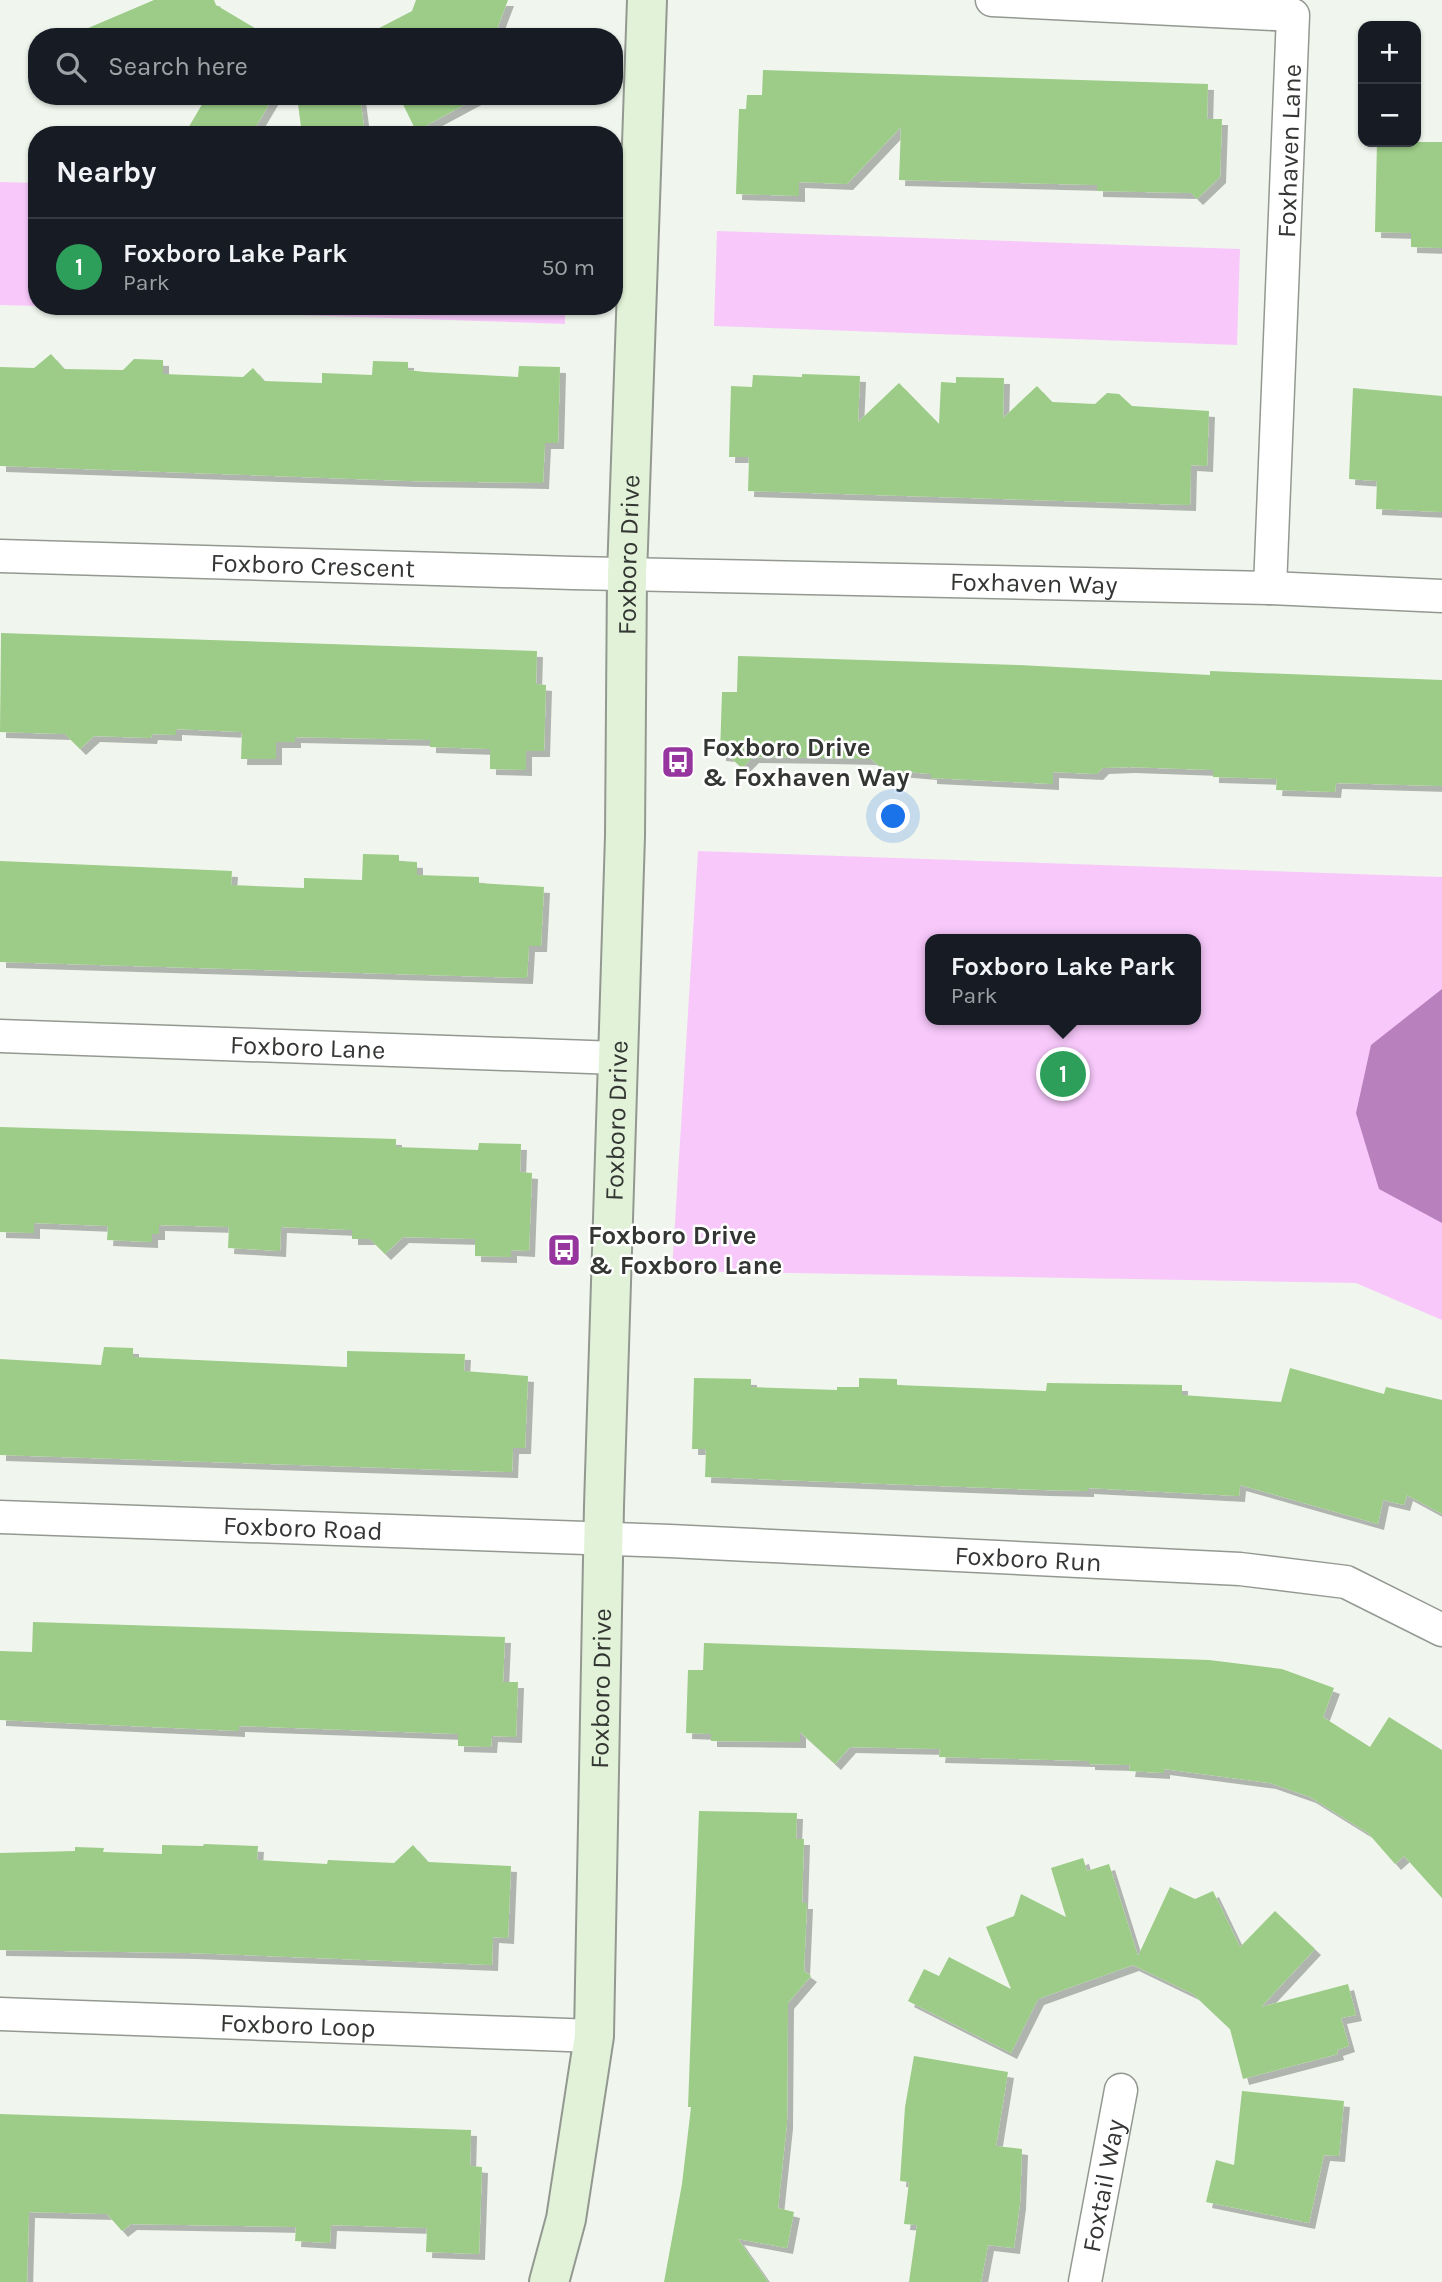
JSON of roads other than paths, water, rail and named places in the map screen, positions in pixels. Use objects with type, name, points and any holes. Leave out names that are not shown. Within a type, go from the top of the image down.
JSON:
[{"type":"street","name":"Foxboro Drive","points":[[549,2282],[566,2219],[594,2036],[603,1539],[625,836],[627,575],[647,0]]},
{"type":"street","name":"Foxhaven Lane","points":[[992,0],[1293,15],[1270,588]]},
{"type":"street","name":"Foxboro Crescent","points":[[0,556],[627,575]]},
{"type":"street","name":"Foxhaven Way","points":[[627,575],[1270,588],[1442,596]]},
{"type":"street","name":"Foxboro Lane","points":[[0,1036],[617,1058]]},
{"type":"street","name":"Foxboro Road","points":[[0,1517],[603,1539]]},
{"type":"street","name":"Foxboro Run","points":[[603,1539],[1240,1569],[1346,1582],[1442,1630]]},
{"type":"street","name":"Foxboro Loop","points":[[0,2014],[594,2036]]},
{"type":"street","name":"Foxtail Way","points":[[1084,2282],[1121,2090]]},
{"type":"place","name":"Foxboro Drive & Foxhaven Way","points":[[678,762]]},
{"type":"place","name":"Foxboro Lake Park","points":[[1063,1074]]},
{"type":"place","name":"Foxboro Drive & Foxboro Lane","points":[[564,1250]]}]
